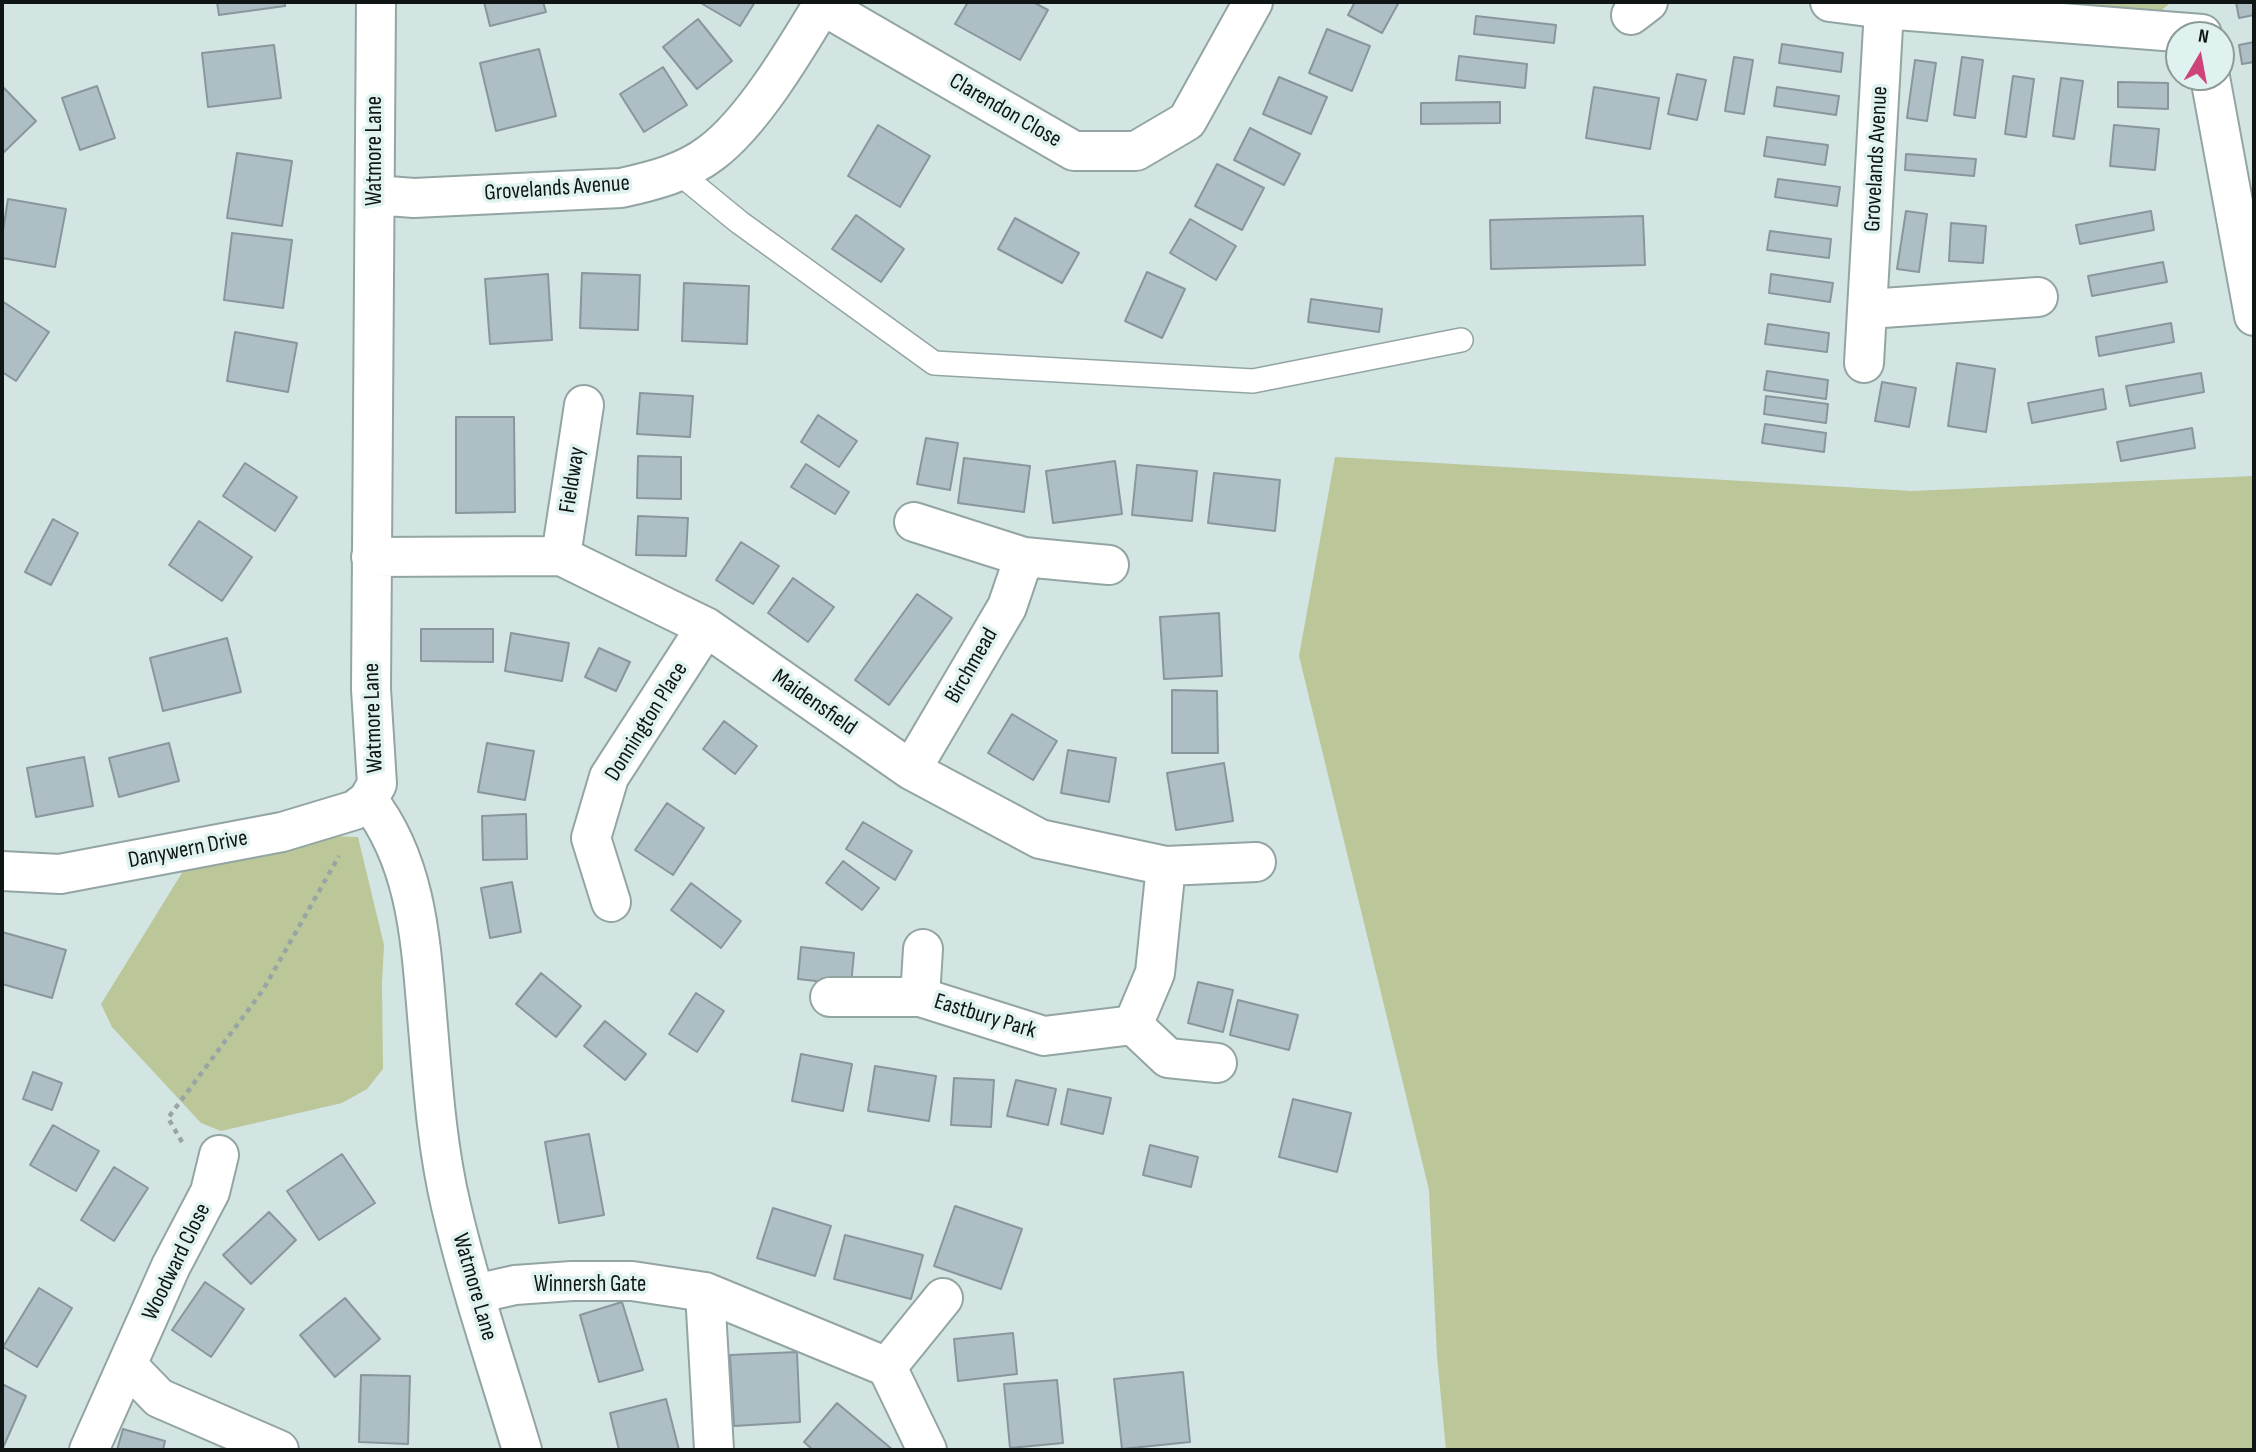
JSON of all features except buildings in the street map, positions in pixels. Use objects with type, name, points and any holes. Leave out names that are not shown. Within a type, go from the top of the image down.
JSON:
[{"type":"street","name":"Watmore Lane","points":[[376,2],[371,689],[377,784],[368,800],[402,858],[419,925],[434,1098],[450,1204],[522,1450]]},
{"type":"street","name":"Clarendon Close","points":[[823,4],[1073,151],[1136,151],[1187,121],[1253,2]]},
{"type":"street","points":[[1830,2],[1884,9],[2165,32]]},
{"type":"street","points":[[2199,2],[2201,21]]},
{"type":"street","name":"Grovelands Avenue","points":[[375,195],[414,198],[621,188],[678,172],[711,154],[733,133],[769,88],[823,4]]},
{"type":"street","name":"Grovelands Avenue","points":[[1864,363],[1884,9]]},
{"type":"street","points":[[2213,91],[2254,316]]},
{"type":"street","points":[[1869,309],[2038,297]]},
{"type":"street","name":"Fieldway","points":[[561,556],[584,405]]},
{"type":"street","points":[[914,522],[1024,557],[1109,565]]},
{"type":"street","name":"Maidensfield","points":[[371,556],[561,556],[706,627],[911,771],[1040,839],[1166,866],[1256,862]]},
{"type":"street","name":"Birchmead","points":[[911,771],[1007,607],[1024,557]]},
{"type":"street","name":"Donnington Place","points":[[611,902],[591,838],[609,777],[706,627]]},
{"type":"street","name":"Danywern Drive","points":[[2,871],[60,874],[282,832],[355,810],[368,800]]},
{"type":"street","points":[[1166,866],[1155,974],[1133,1025],[1168,1058],[1217,1063]]},
{"type":"street","name":"Eastbury Park","points":[[920,997],[923,949]]},
{"type":"street","name":"Eastbury Park","points":[[830,997],[920,997],[1044,1036],[1133,1025]]},
{"type":"street","name":"Woodward Close","points":[[89,1450],[171,1266],[210,1192],[219,1155]]},
{"type":"street","name":"Winnersh Gate","points":[[475,1294],[515,1285],[572,1281],[632,1281],[705,1292],[887,1367]]},
{"type":"street","points":[[705,1292],[714,1450]]},
{"type":"street","points":[[927,1450],[887,1367],[943,1298]]},
{"type":"street","points":[[128,1366],[159,1398],[279,1450]]},
{"type":"lane","points":[[678,172],[739,222],[934,363],[1253,381],[1461,340]]},
{"type":"path","points":[[210,1192],[168,1118],[263,990],[341,851]]},
{"type":"green space","points":[[2021,2],[2171,2],[2162,10],[2138,14]]},
{"type":"green space","points":[[1335,457],[1912,491],[2254,476],[2254,1450],[1446,1450],[1437,1356],[1429,1190],[1299,656]]},
{"type":"green space","points":[[331,836],[358,837],[384,945],[383,1069],[367,1089],[342,1103],[221,1131],[201,1123],[112,1027],[101,1004],[185,868]]}]
